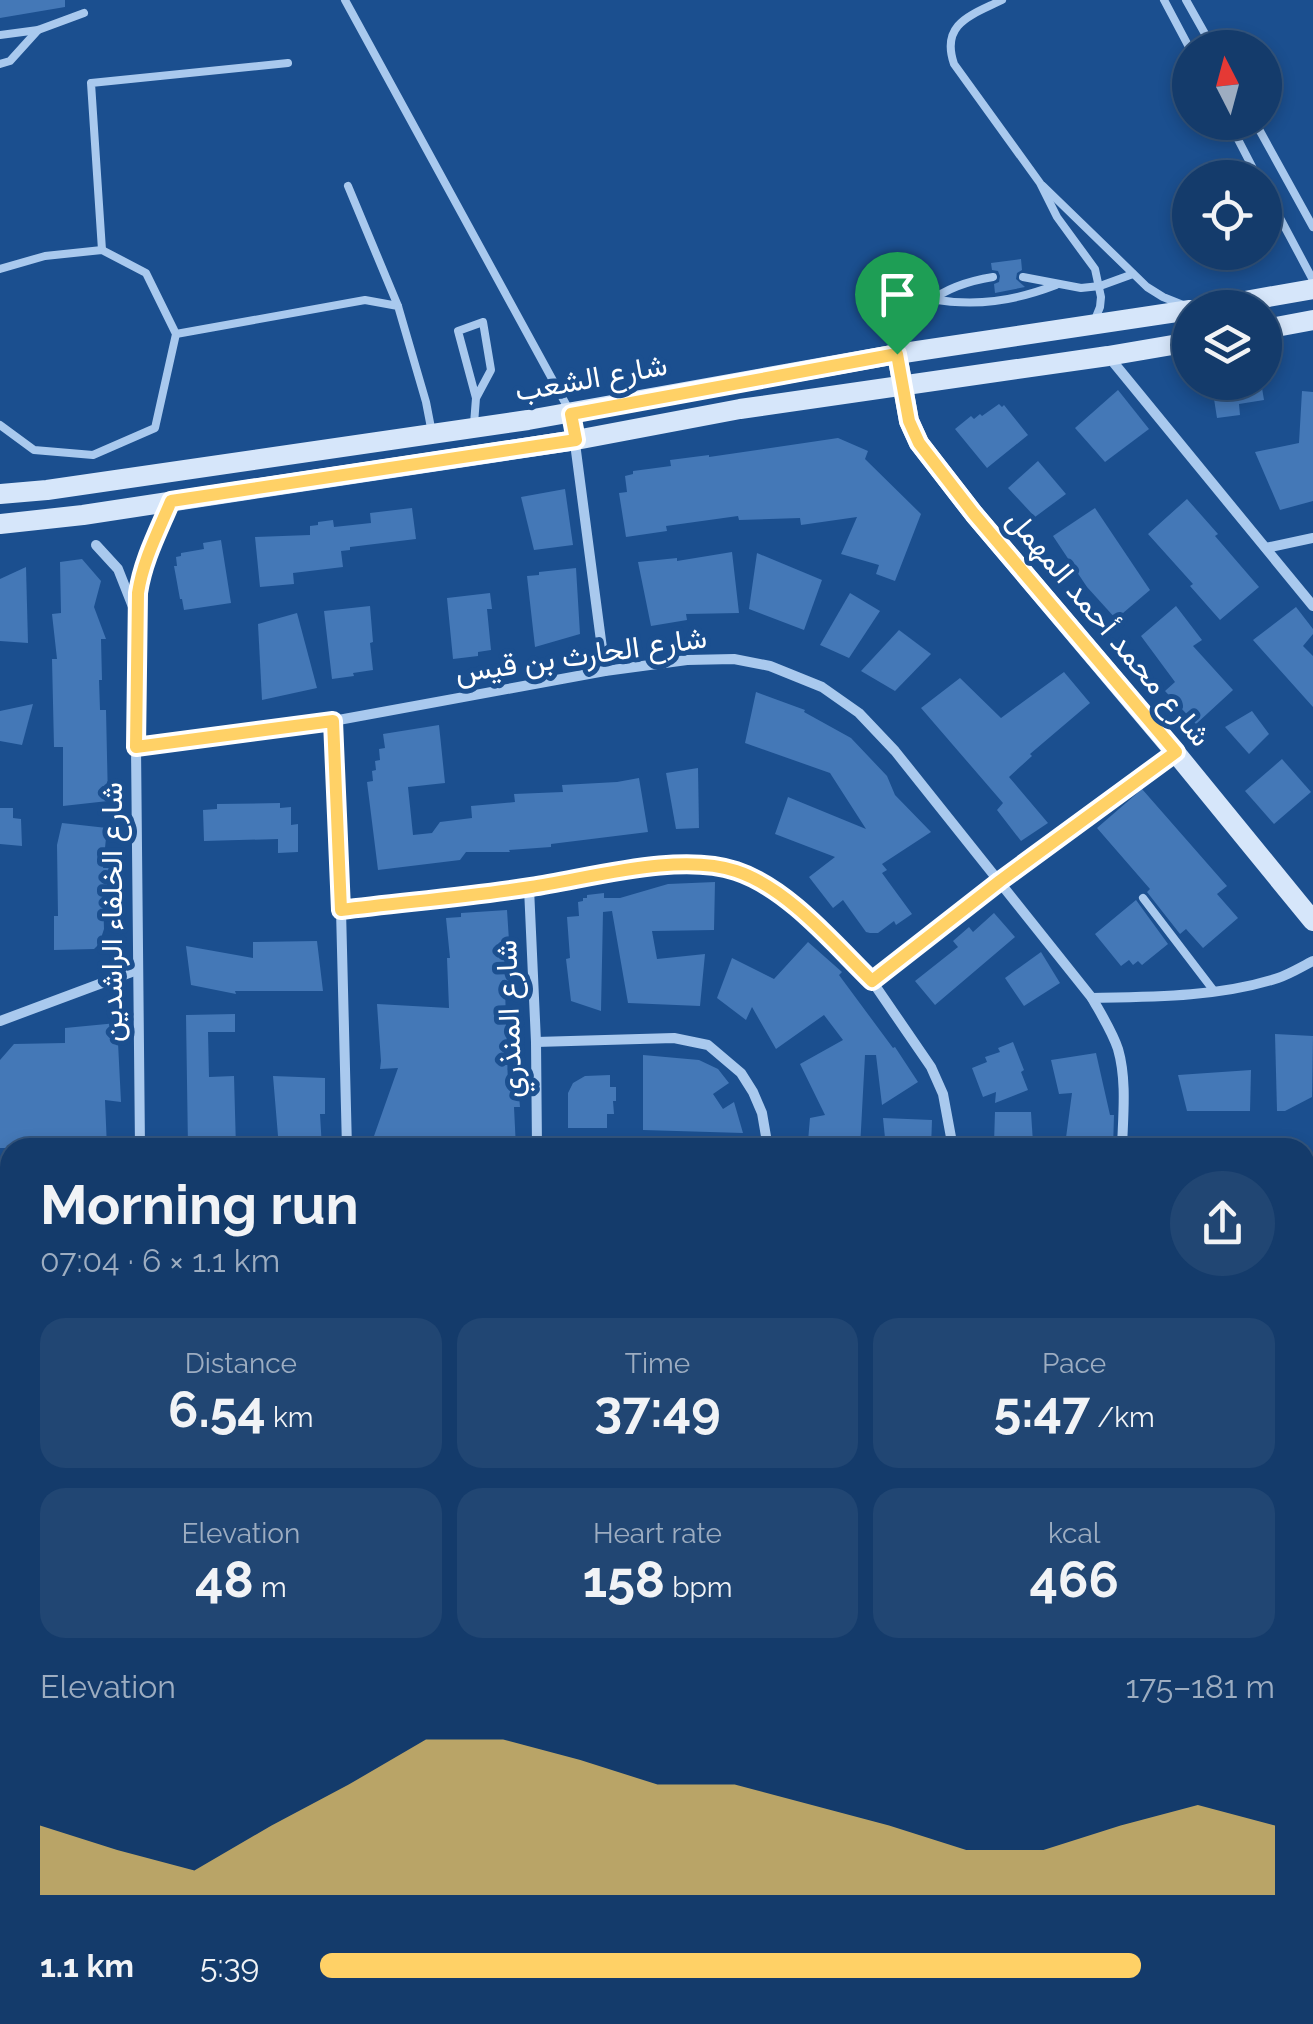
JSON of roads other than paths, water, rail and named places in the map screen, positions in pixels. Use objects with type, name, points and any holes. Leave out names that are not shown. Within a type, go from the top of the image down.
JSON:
[{"type":"street","points":[[1282,295],[1313,289]]},
{"type":"street","name":"شارع الشعب","points":[[0,494],[571,414],[897,354],[1172,312]]},
{"type":"street","points":[[1282,325],[1313,320]]},
{"type":"street","name":"شارع الشعب","points":[[0,524],[83,516],[576,440],[740,408],[1172,345]]},
{"type":"street","name":"شارع محمد أحمد المهمل","points":[[897,354],[909,421],[919,443],[1313,921]]},
{"type":"street","points":[[1108,356],[1313,606]]},
{"type":"street","points":[[571,414],[605,671]]},
{"type":"street","name":"شارع الخلفاء الراشدين","points":[[140,1138],[137,616],[141,571],[171,501]]},
{"type":"street","points":[[1266,548],[1313,538]]},
{"type":"street","name":"شارع الخلفاء الراشدين","points":[[96,545],[118,569],[137,616]]},
{"type":"street","name":"شارع الحارث بن قيس","points":[[136,747],[333,721],[686,660],[734,659],[770,666],[822,687],[859,713],[896,751],[1092,998],[1119,1051],[1124,1098],[1122,1138]]},
{"type":"street","points":[[333,721],[347,1138]]},
{"type":"street","points":[[872,981],[1176,752]]},
{"type":"street","points":[[341,910],[529,888],[639,869],[702,864],[738,872],[788,901],[872,981],[931,1066],[943,1094],[951,1138]]},
{"type":"street","name":"شارع المنذري","points":[[529,888],[538,1138]]},
{"type":"street","points":[[1092,998],[1214,990],[1279,977],[1313,961]]},
{"type":"street","points":[[0,1021],[138,970]]},
{"type":"street","points":[[536,1042],[674,1038],[708,1044],[741,1073],[753,1092],[766,1138]]},
{"type":"lane","points":[[344,0],[571,414]]},
{"type":"lane","points":[[1002,0],[958,25],[952,34],[951,54],[954,64],[1040,183],[1057,217],[1095,269],[1100,307],[1091,326]]},
{"type":"lane","points":[[1164,0],[1180,30]]},
{"type":"lane","points":[[1186,0],[1203,30]]},
{"type":"lane","points":[[0,34],[38,30],[84,14]]},
{"type":"lane","points":[[0,64],[10,60],[38,30]]},
{"type":"lane","points":[[102,250],[91,83],[288,62]]},
{"type":"lane","points":[[1265,140],[1313,227]]},
{"type":"lane","points":[[1040,183],[1147,287],[1172,301]]},
{"type":"lane","points":[[348,186],[398,306],[432,433]]},
{"type":"lane","points":[[1282,222],[1313,280]]},
{"type":"lane","points":[[0,269],[46,256],[102,250],[146,274],[176,334],[156,428],[93,455],[34,450],[0,425]]},
{"type":"lane","points":[[1024,277],[1080,288],[1100,286],[1133,274]]},
{"type":"lane","points":[[897,354],[912,320],[931,299],[960,284],[993,277]]},
{"type":"lane","points":[[931,299],[995,303],[1056,285]]},
{"type":"lane","points":[[176,334],[364,300],[398,306]]},
{"type":"lane","points":[[474,428],[476,398],[458,331],[483,322],[490,370],[476,398]]},
{"type":"lane","points":[[1142,898],[1214,990]]}]
